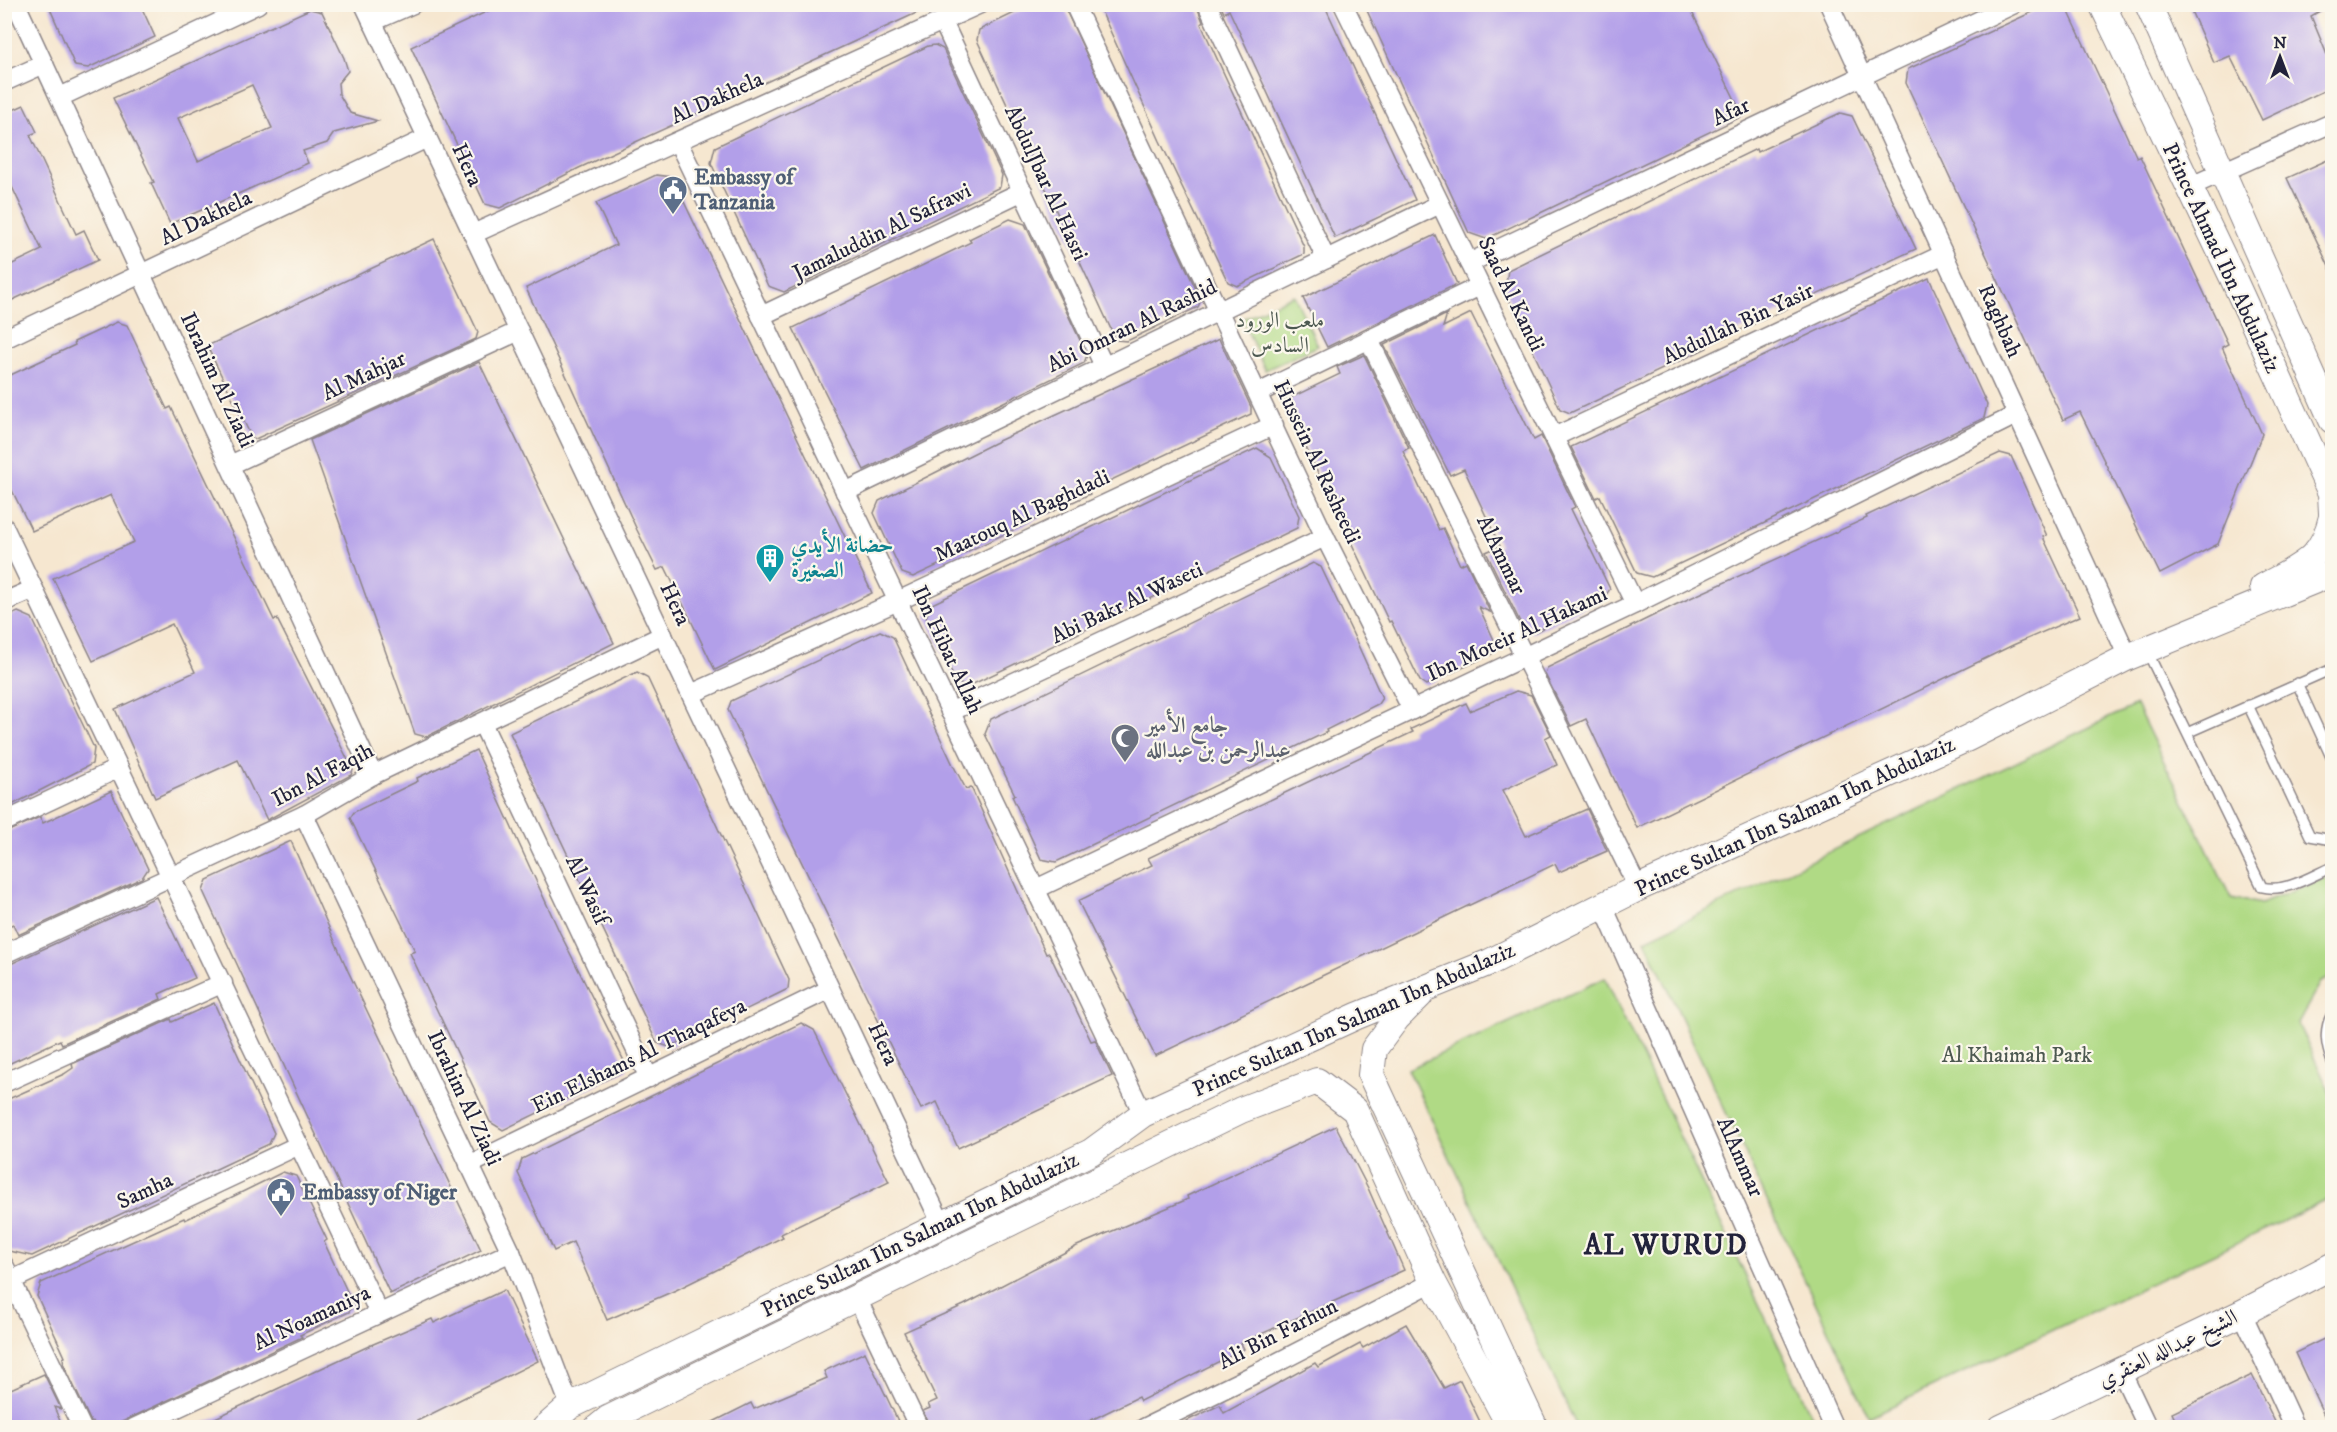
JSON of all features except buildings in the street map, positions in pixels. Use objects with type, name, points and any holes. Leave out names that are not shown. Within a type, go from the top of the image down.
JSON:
[{"type":"street","name":"Ibrahim Al Ziadi","points":[[16,4],[373,776]]},
{"type":"street","points":[[60,97],[258,4]]},
{"type":"street","name":"Hera","points":[[364,4],[942,1225]]},
{"type":"street","points":[[372,22],[413,4]]},
{"type":"street","name":"Al Dakhela","points":[[473,234],[980,4]]},
{"type":"street","name":"Hussein Al Rasheedi","points":[[1074,4],[1274,424],[1325,537],[1412,710]]},
{"type":"street","points":[[1207,4],[1326,259]]},
{"type":"street","name":"Saad Al Kandi","points":[[1343,4],[1635,604]]},
{"type":"street","name":"Raghbah","points":[[1829,4],[2016,415],[2137,653]]},
{"type":"street","name":"Afar","points":[[1469,263],[2014,4]]},
{"type":"street","name":"Prince Ahmad Ibn Abdulaziz","points":[[2102,4],[2331,493],[2332,515],[2327,538],[2311,559],[2177,637]]},
{"type":"street","name":"Prince Ahmad Ibn Abdulaziz","points":[[2148,4],[2332,420]]},
{"type":"street","name":"AbdulJbar Al Hasri","points":[[943,22],[1104,366]]},
{"type":"street","points":[[4,82],[44,64]]},
{"type":"street","points":[[2189,188],[2332,123]]},
{"type":"street","name":"Al Dakhela","points":[[4,339],[427,138]]},
{"type":"street","name":"Ibn Hibat Allah","points":[[678,142],[1143,1114]]},
{"type":"street","name":"Jamaluddin Al Safrawi","points":[[761,316],[1023,191]]},
{"type":"street","name":"Abi Omran Al Rashid","points":[[845,492],[1440,204]]},
{"type":"street","name":"Abdullah Bin Yasir","points":[[1554,437],[1944,254]]},
{"type":"street","points":[[1258,393],[1480,286]]},
{"type":"street","name":"Al Mahjar","points":[[230,465],[519,331]]},
{"type":"street","name":"AlAmmar","points":[[1369,340],[1638,888]]},
{"type":"street","name":"Ibn Moteir Al Hakami","points":[[1035,889],[1635,604],[2016,415]]},
{"type":"street","name":"Maatouq Al Baghdadi","points":[[691,694],[898,601],[1274,424]]},
{"type":"street","points":[[4,527],[379,1313]]},
{"type":"street","name":"Abi Bakr Al Waseti","points":[[950,712],[1325,537]]},
{"type":"street","points":[[2177,637],[2324,577],[2332,576]]},
{"type":"street","points":[[4,602],[34,589]]},
{"type":"street","name":"Ibn Al Faqih","points":[[4,954],[304,814],[373,776],[663,635]]},
{"type":"street","name":"Prince Sultan Ibn Salman Ibn Abdulaziz","points":[[545,1428],[570,1406],[1091,1152],[1143,1114],[1432,984],[1490,962],[1638,888],[1968,738],[2137,653],[2177,637]]},
{"type":"street","name":"Al Wasif","points":[[482,723],[649,1078]]},
{"type":"street","points":[[4,822],[119,768]]},
{"type":"street","name":"Ibrahim Al Ziadi","points":[[304,814],[511,1252],[570,1406]]},
{"type":"street","name":"AlAmmar","points":[[1603,906],[1834,1428]]},
{"type":"street","points":[[4,1083],[223,983]]},
{"type":"street","points":[[1432,984],[1397,1018],[1374,1049],[1371,1075],[1535,1428]]},
{"type":"street","name":"Ein Elshams Al Thaqafeya","points":[[469,1165],[830,989]]},
{"type":"street","name":"Prince Sultan Ibn Salman Ibn Abdulaziz","points":[[597,1428],[608,1419],[1241,1110],[1317,1081],[1355,1110],[1433,1282]]},
{"type":"street","name":"Samha","points":[[8,1272],[299,1145]]},
{"type":"street","points":[[1091,1152],[1100,1170],[1110,1174]]},
{"type":"street","points":[[1046,1174],[1056,1174],[1060,1179],[1060,1198]]},
{"type":"street","name":"Al Noamaniya","points":[[134,1428],[511,1252]]},
{"type":"street","name":"الشيخ عبدالله العنقري","points":[[2001,1428],[2242,1313],[2332,1266]]},
{"type":"street","points":[[8,1272],[82,1428]]},
{"type":"street","points":[[1433,1282],[1511,1428]]},
{"type":"street","name":"Ali Bin Farhun","points":[[1144,1428],[1433,1282]]},
{"type":"street","points":[[857,1298],[919,1428]]},
{"type":"street","points":[[2242,1313],[2295,1428]]},
{"type":"street","points":[[2121,1371],[2148,1428]]},
{"type":"lane","points":[[2137,653],[2189,732],[2262,887],[2270,889],[2289,886],[2332,867]]},
{"type":"lane","points":[[2189,732],[2332,669]]},
{"type":"lane","points":[[2297,683],[2332,759]]},
{"type":"lane","points":[[2248,705],[2310,836],[2332,840]]},
{"type":"lane","points":[[2332,1014],[2326,1045],[2332,1062]]},
{"type":"green space","name":"ملعب الورود السادس","points":[[1294,295],[1318,346],[1265,370],[1242,319]]},
{"type":"green space","name":"Al Khaimah Park","points":[[2136,705],[2231,898],[2261,904],[2332,875],[2332,976],[2321,982],[2298,1023],[2332,1097],[2332,1198],[1869,1417],[1645,940]]},
{"type":"green space","points":[[1605,978],[1817,1427],[1577,1427],[1408,1069]]},
{"type":"place","name":"Embassy of Tanzania","points":[[673,216]]},
{"type":"place","name":"حضانة الأيدي الصغيرة","points":[[770,584]]},
{"type":"place","name":"جامع الأمير عبدالرحمن بن عبدالله","points":[[1125,764]]},
{"type":"place","name":"Embassy of Niger","points":[[281,1218]]},
{"type":"district","name":"AL WURUD","points":[[1666,1245]]}]
